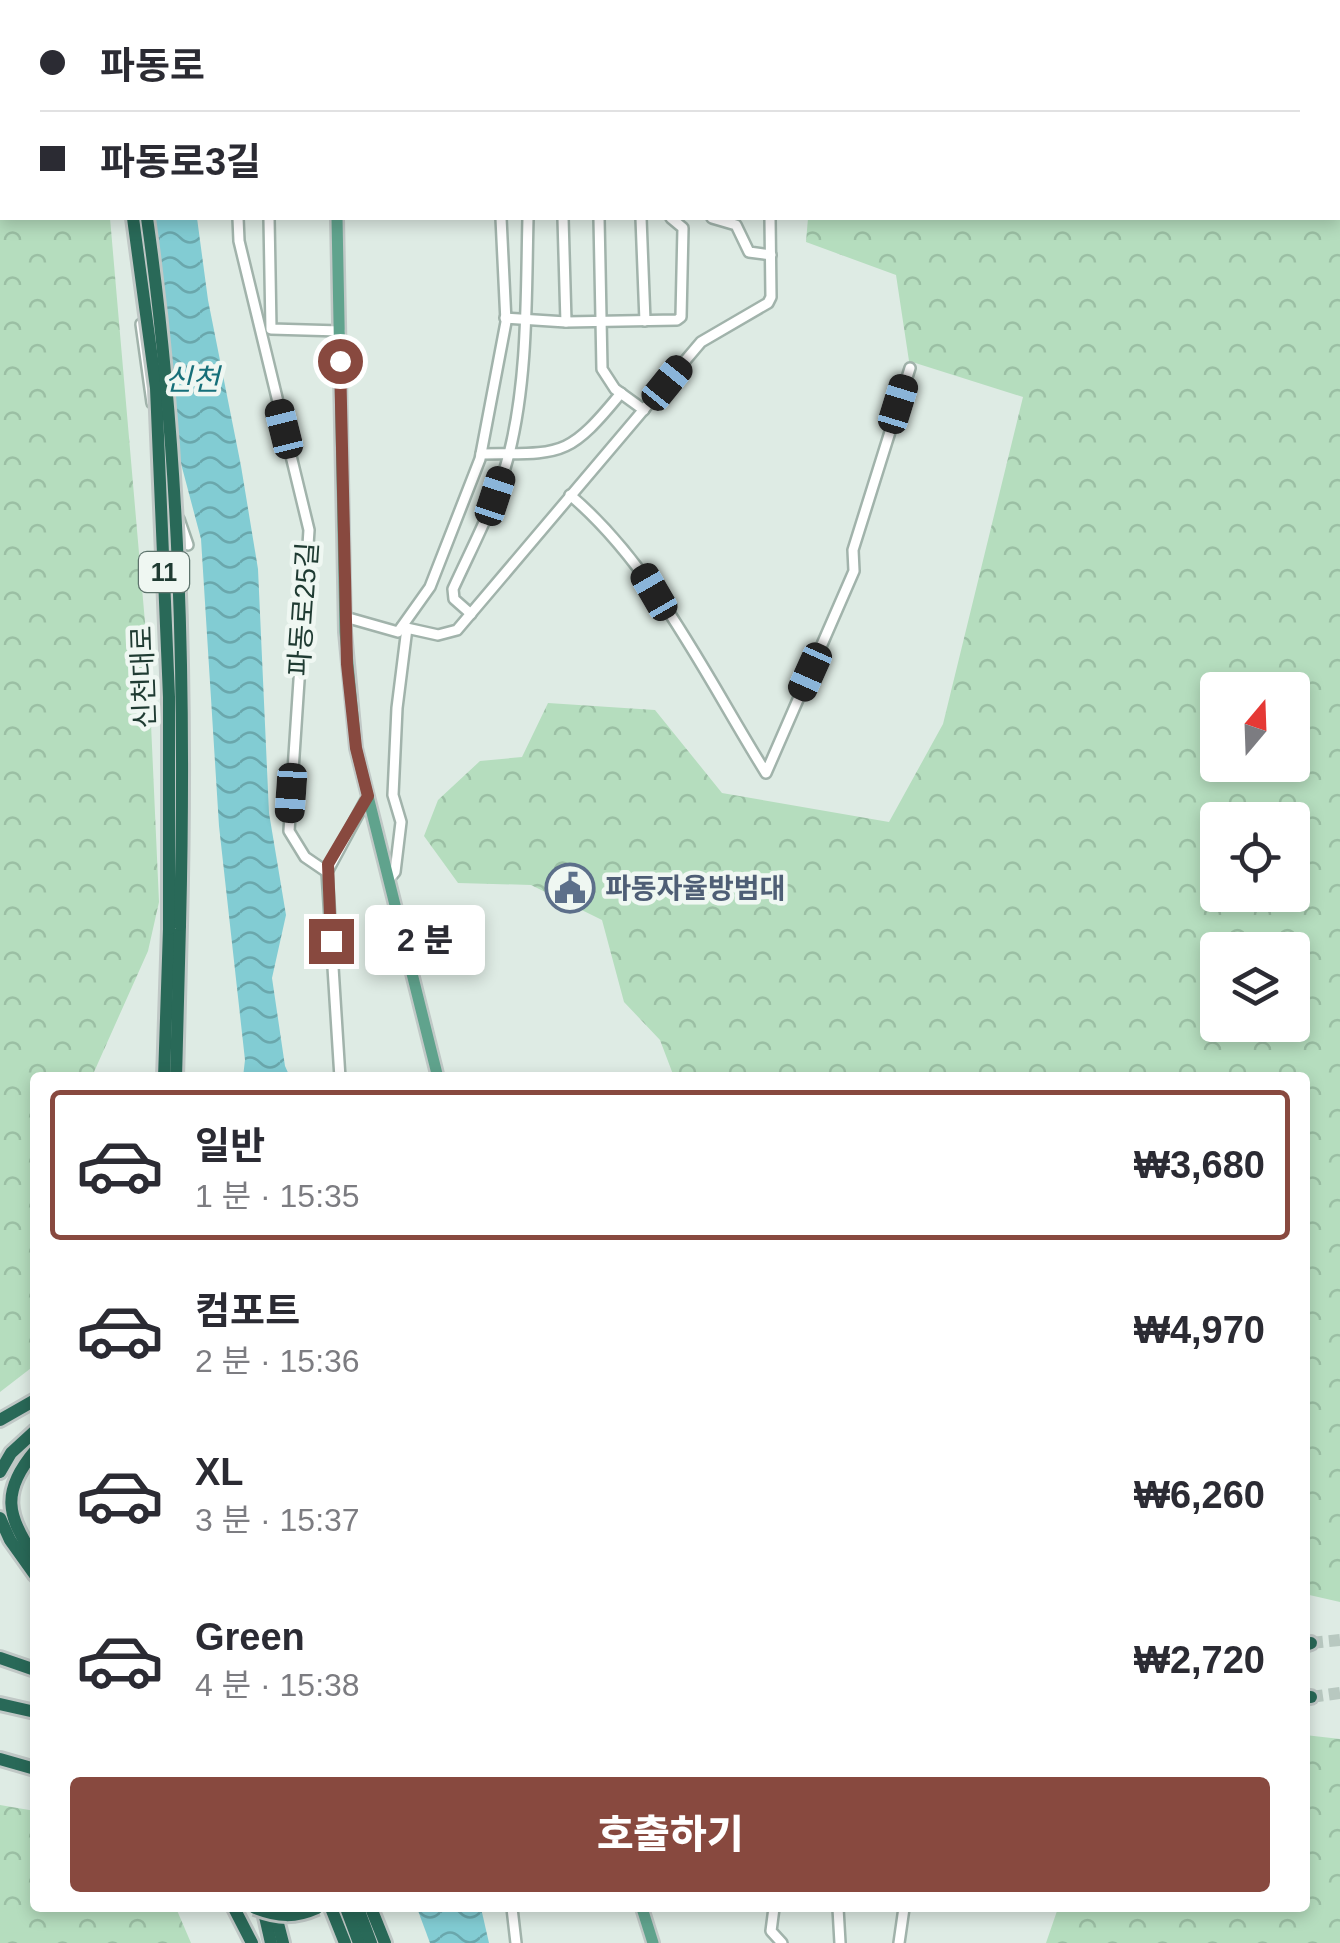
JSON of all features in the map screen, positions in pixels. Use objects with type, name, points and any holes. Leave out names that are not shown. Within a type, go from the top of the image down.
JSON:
[{"type":"highway","name":"신천대로","points":[[131,220],[156,388],[170,697],[176,1072]]},
{"type":"highway","name":"신천대로","points":[[146,220],[167,399],[182,704],[175,927],[164,1072]]},
{"type":"highway","points":[[0,1420],[30,1403]]},
{"type":"highway","points":[[0,1472],[30,1436]]},
{"type":"highway","points":[[30,1458],[13,1484],[10,1502],[14,1524],[30,1549]]},
{"type":"highway","points":[[0,1518],[30,1568]]},
{"type":"highway","points":[[0,1658],[30,1669]]},
{"type":"highway","points":[[0,1704],[30,1711]]},
{"type":"highway","points":[[0,1760],[30,1767]]},
{"type":"highway","points":[[236,1912],[252,1943]]},
{"type":"highway","points":[[260,1912],[272,1943]]},
{"type":"highway","points":[[271,1912],[285,1917],[308,1912]]},
{"type":"highway","points":[[275,1912],[283,1943]]},
{"type":"highway","points":[[333,1912],[345,1943]]},
{"type":"highway","points":[[347,1912],[359,1943]]},
{"type":"highway","points":[[360,1912],[372,1943]]},
{"type":"highway","points":[[372,1912],[384,1943]]},
{"type":"main road","points":[[336,220],[349,696],[356,748],[437,1072]]},
{"type":"main road","points":[[643,1912],[652,1943]]},
{"type":"street","points":[[131,220],[154,419],[154,453],[188,544]]},
{"type":"street","name":"파동로25길","points":[[238,220],[239,241],[266,328],[309,530],[288,831],[305,857],[326,872]]},
{"type":"street","points":[[269,220],[266,328],[340,331]]},
{"type":"street","points":[[345,617],[398,632],[430,587],[481,454],[506,318],[501,220]]},
{"type":"street","points":[[470,614],[454,599],[453,589],[495,496],[509,454],[526,320],[528,220]]},
{"type":"street","points":[[563,220],[566,322]]},
{"type":"street","points":[[599,220],[602,369],[621,393],[644,410]]},
{"type":"street","points":[[641,220],[645,321]]},
{"type":"street","points":[[506,318],[566,322],[677,320],[684,312],[683,228],[673,220]]},
{"type":"street","points":[[719,220],[736,225],[749,252],[772,255]]},
{"type":"street","points":[[404,628],[438,635],[457,630],[701,342],[768,303],[772,297],[770,220]]},
{"type":"street","points":[[570,495],[642,571],[766,773],[854,571],[853,550],[910,368]]},
{"type":"street","points":[[481,454],[534,455],[560,451],[591,430],[621,393]]},
{"type":"street","points":[[389,878],[395,872],[400,822],[393,794],[404,628]]},
{"type":"street","points":[[340,1072],[326,872],[368,796]]},
{"type":"street","points":[[512,1912],[516,1943]]},
{"type":"street","points":[[773,1912],[771,1931],[782,1943]]},
{"type":"street","points":[[838,1912],[840,1943]]},
{"type":"street","points":[[899,1943],[903,1912]]},
{"type":"green space","points":[[0,220],[110,220],[148,657],[159,902],[148,951],[94,1072],[30,1072],[30,1369],[0,1392]]},
{"type":"green space","points":[[808,220],[1340,220],[1340,1602],[1310,1595],[1310,1072],[672,1072],[660,1040],[624,1002],[602,920],[531,885],[458,883],[424,836],[438,800],[480,761],[522,757],[548,703],[655,710],[722,793],[889,822],[943,724],[1023,397],[909,361],[896,275],[806,242]]},
{"type":"green space","points":[[1310,1736],[1340,1739],[1340,1943],[1046,1943],[1057,1912],[1310,1912]]},
{"type":"green space","points":[[0,1805],[30,1810],[30,1912],[178,1912],[191,1943],[0,1943]]},
{"type":"water","name":"신천","points":[[151,220],[197,220],[208,300],[258,569],[269,813],[286,915],[272,978],[288,1072],[244,1072],[219,826],[201,539],[161,388]]},
{"type":"water","points":[[418,1912],[482,1912],[489,1943],[430,1943]]},
{"type":"tunnel","points":[[1311,1643],[1340,1640]]},
{"type":"tunnel","points":[[1311,1697],[1340,1693]]},
{"type":"place","name":"파동자율방범대","points":[[570,888]]},
{"type":"route","points":[[331,941],[328,864],[368,796],[349,696],[340,361]]}]
